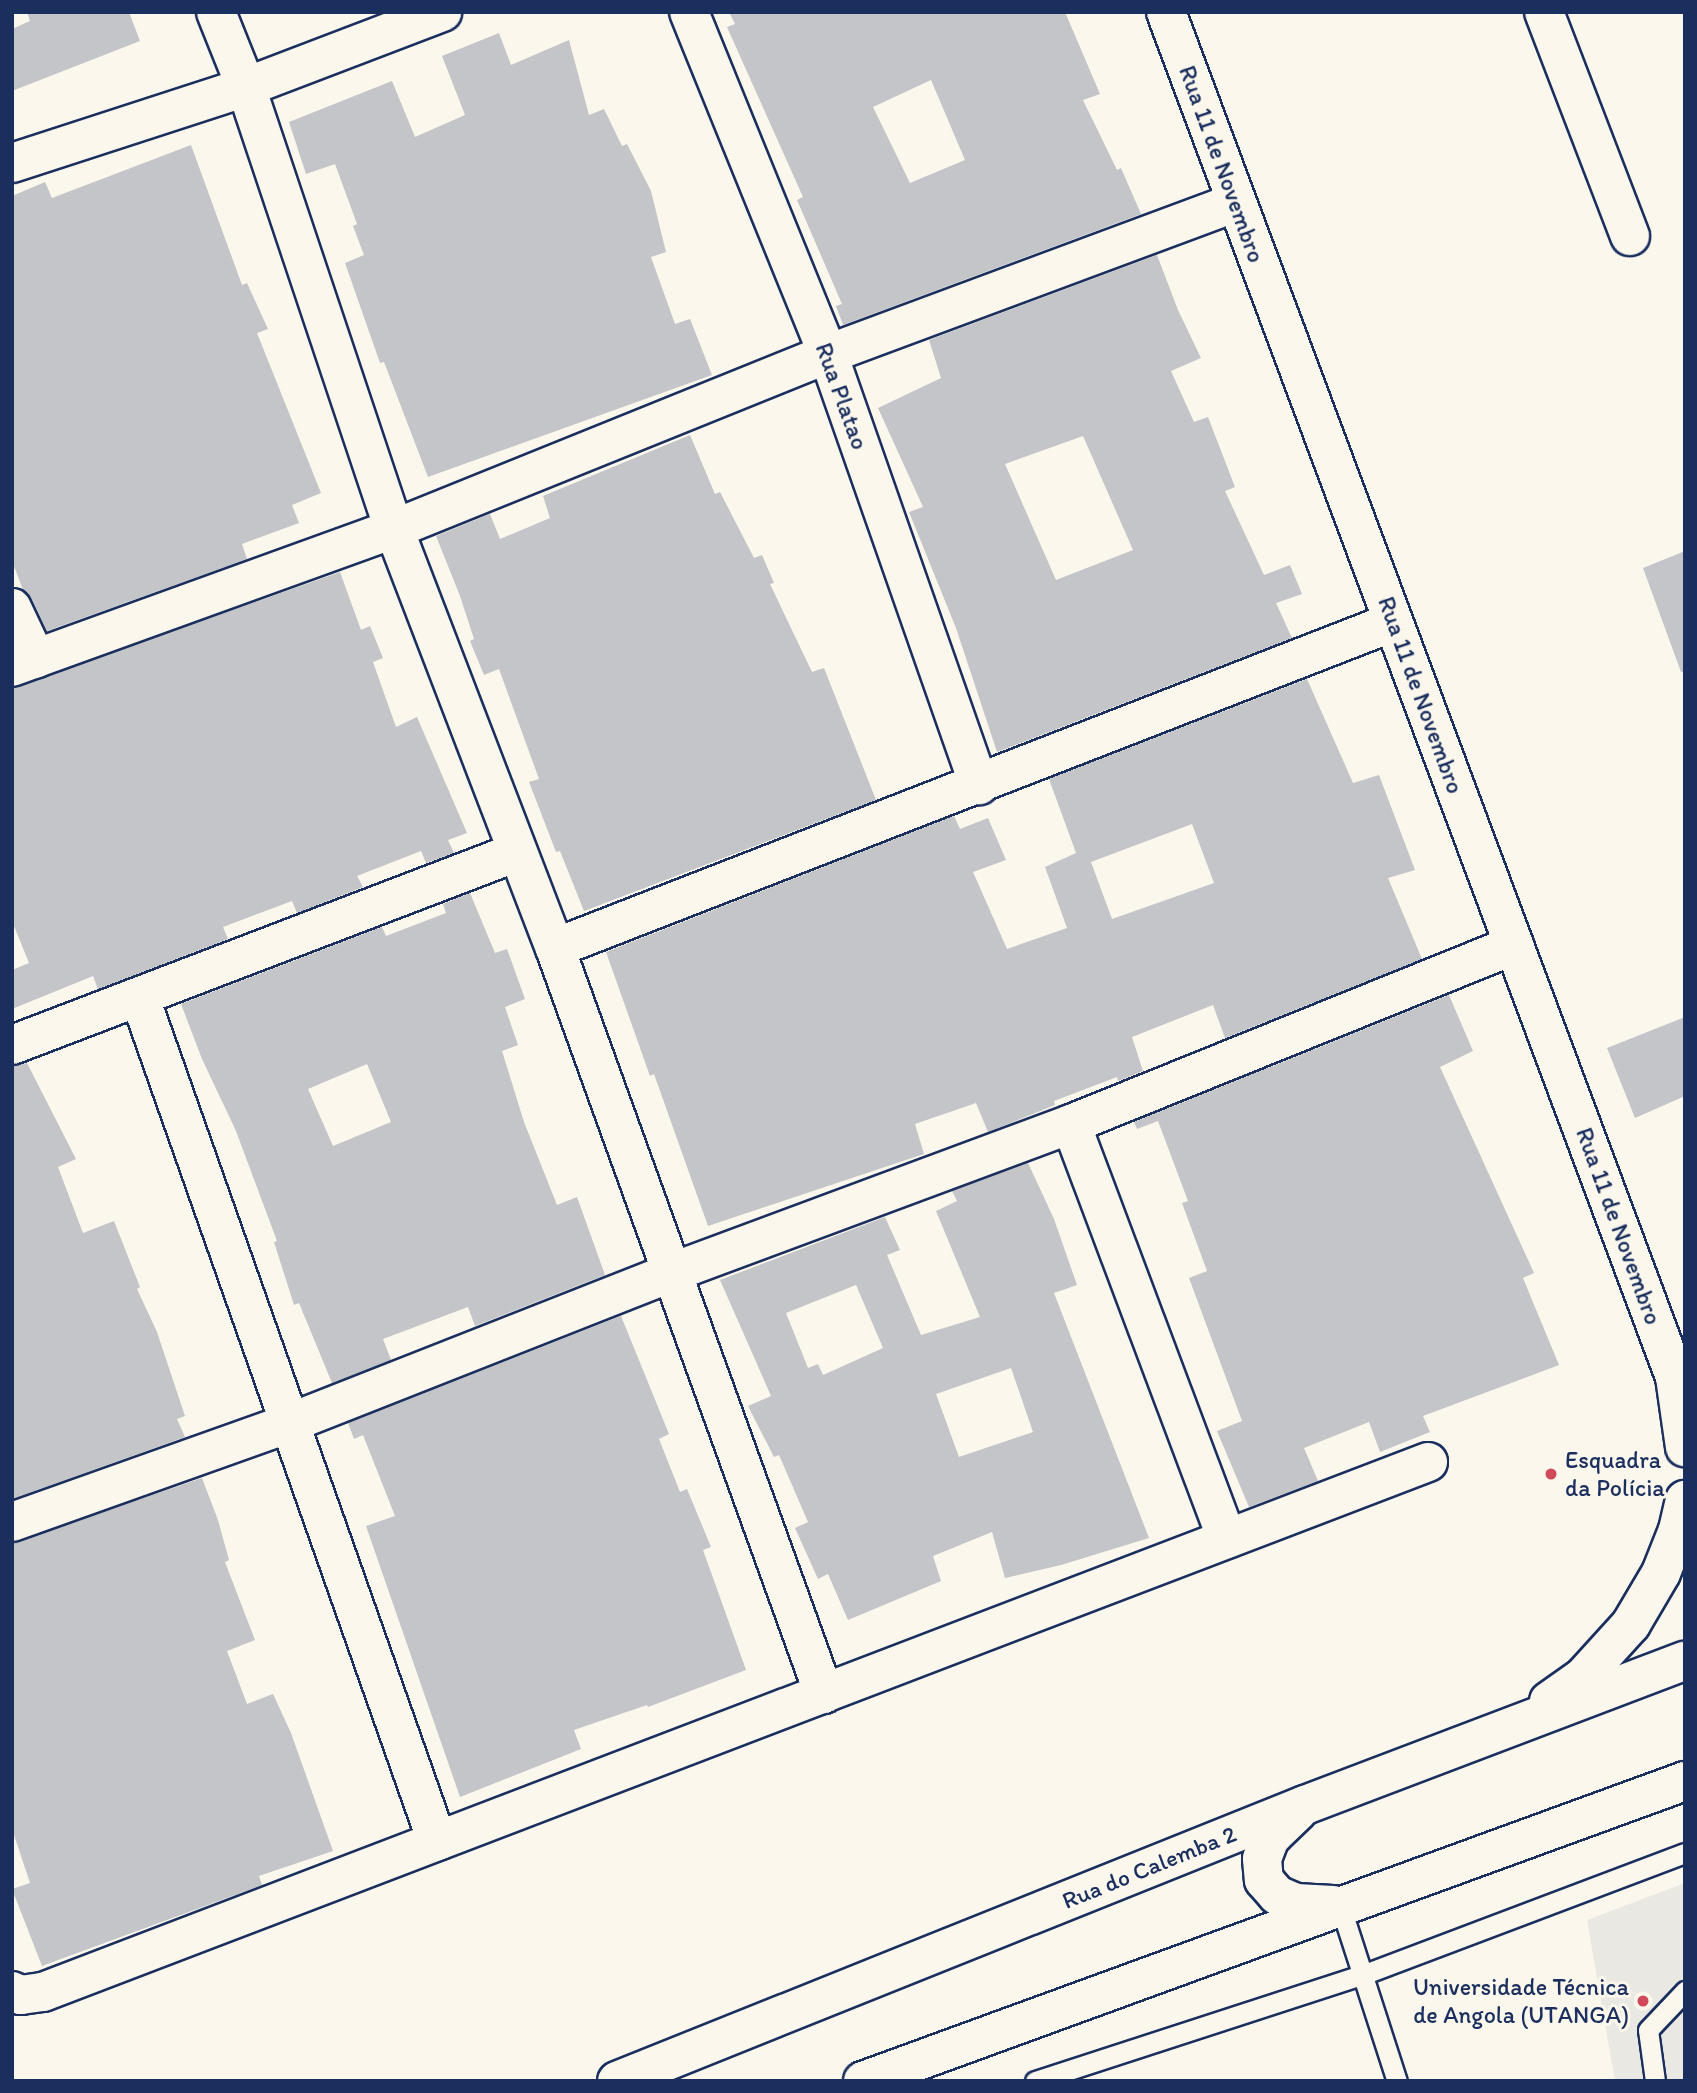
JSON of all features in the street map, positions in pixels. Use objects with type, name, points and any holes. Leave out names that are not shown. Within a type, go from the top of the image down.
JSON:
[{"type":"street","points":[[216,12],[246,87],[394,529],[555,948],[824,1693]]},
{"type":"street","points":[[12,163],[246,87],[442,12]]},
{"type":"street","name":"Rua Platao","points":[[689,12],[828,354],[979,785]]},
{"type":"street","name":"Rua 11 de Novembro","points":[[1166,12],[1514,945],[1682,1380],[1685,1447]]},
{"type":"street","points":[[1544,12],[1630,236]]},
{"type":"street","points":[[12,608],[24,663],[394,529],[828,354],[1236,202]]},
{"type":"street","points":[[555,948],[1393,622]]},
{"type":"street","points":[[12,1045],[517,852]]},
{"type":"street","points":[[12,1522],[287,1424],[673,1272],[1071,1124],[1514,945]]},
{"type":"street","points":[[140,998],[287,1424],[437,1841]]},
{"type":"street","points":[[1071,1124],[1227,1539]]},
{"type":"street","points":[[12,1991],[21,1995],[43,1992],[1428,1462]]},
{"type":"street","points":[[1494,1736],[1583,1677],[1631,1624],[1661,1573],[1678,1530],[1685,1500]]},
{"type":"street","name":"Rua do Calemba 2","points":[[617,2081],[1306,1805],[1494,1736],[1685,1661]]},
{"type":"street","points":[[863,2081],[1685,1781]]},
{"type":"street","points":[[1306,1805],[1270,1838],[1262,1859],[1264,1880],[1277,1895],[1296,1903],[1340,1905]]},
{"type":"lane","points":[[1035,2081],[1362,1975],[1685,1853]]},
{"type":"lane","points":[[1340,1905],[1396,2081]]},
{"type":"lane","points":[[1655,2081],[1648,2030],[1685,1992]]},
{"type":"shaded area","name":"Universidade Técnica de Angola (UTANGA)","points":[[1685,1883],[1685,2081],[1615,2081],[1587,1920]]},
{"type":"building","points":[[27,12],[129,12],[140,41],[12,91],[12,29],[30,21]]},
{"type":"building","points":[[729,12],[1065,12],[1100,94],[1083,100],[1117,170],[1121,168],[1141,214],[843,325],[836,306],[842,304],[797,200],[803,197],[727,27],[735,24]],"holes":[[[931,80],[965,160],[910,183],[873,107]]]},
{"type":"building","points":[[499,33],[511,65],[569,40],[589,115],[604,109],[622,146],[627,144],[651,191],[666,252],[651,257],[675,324],[690,319],[712,375],[428,477],[384,362],[380,363],[345,263],[364,255],[353,226],[357,224],[335,164],[306,174],[289,122],[392,81],[415,137],[465,115],[442,56]]},
{"type":"building","points":[[191,145],[242,285],[247,283],[268,329],[257,333],[321,493],[292,505],[299,523],[242,544],[247,559],[47,631],[32,599],[23,590],[12,561],[12,196],[45,182],[52,198]]},
{"type":"building","points":[[1157,255],[1178,310],[1201,358],[1171,371],[1194,422],[1208,417],[1235,487],[1225,491],[1264,575],[1290,565],[1302,594],[1276,603],[1292,638],[997,752],[956,628],[909,512],[923,507],[878,408],[941,378],[929,340]],"holes":[[[1083,436],[1133,550],[1056,580],[1005,464]]]},
{"type":"building","points":[[690,435],[715,494],[720,492],[754,558],[762,555],[774,583],[770,584],[812,672],[824,668],[876,800],[584,911],[560,851],[556,852],[529,782],[539,779],[499,669],[484,675],[470,641],[474,639],[460,596],[436,536],[490,514],[500,539],[550,518],[543,496]]},
{"type":"building","points":[[1685,551],[1685,672],[1681,672],[1643,568]]},
{"type":"building","points":[[340,572],[361,630],[370,626],[383,658],[373,662],[396,727],[417,717],[467,833],[448,840],[454,853],[426,863],[421,851],[357,876],[363,887],[297,913],[292,901],[223,927],[228,939],[98,989],[93,976],[12,1009],[12,970],[29,963],[12,921],[12,688]]},
{"type":"building","points":[[1307,679],[1353,783],[1379,775],[1415,870],[1388,878],[1422,959],[1225,1038],[1213,1005],[1132,1037],[1143,1071],[1118,1081],[1117,1077],[1054,1101],[1055,1105],[988,1132],[976,1103],[915,1124],[924,1154],[708,1226],[654,1074],[650,1076],[606,952],[954,816],[960,829],[988,818],[1006,860],[973,872],[1007,949],[1067,928],[1045,867],[1076,853],[1049,779]],"holes":[[[1192,824],[1214,883],[1112,919],[1091,862]]]},
{"type":"building","points":[[470,893],[495,953],[507,949],[525,999],[505,1007],[518,1045],[502,1051],[524,1122],[557,1205],[577,1197],[605,1275],[475,1326],[468,1307],[383,1339],[391,1360],[332,1383],[299,1303],[294,1305],[274,1242],[277,1241],[236,1131],[202,1059],[181,1004],[382,927],[386,936],[446,913],[443,904]],"holes":[[[367,1064],[391,1122],[333,1146],[308,1089]]]},
{"type":"building","points":[[1449,995],[1473,1051],[1440,1067],[1534,1273],[1523,1278],[1559,1365],[1423,1416],[1430,1432],[1380,1452],[1369,1422],[1304,1448],[1318,1481],[1249,1507],[1217,1431],[1242,1421],[1189,1278],[1207,1271],[1182,1203],[1188,1201],[1158,1121],[1137,1129],[1134,1122]]},
{"type":"building","points":[[1685,1017],[1685,1096],[1635,1118],[1607,1048]]},
{"type":"building","points":[[27,1063],[76,1159],[58,1167],[83,1233],[114,1221],[140,1287],[137,1289],[157,1332],[185,1416],[177,1419],[185,1437],[12,1499],[12,1066]]},
{"type":"building","points":[[1028,1163],[1054,1219],[1077,1285],[1054,1293],[1149,1538],[1061,1565],[1005,1578],[992,1532],[933,1556],[941,1581],[848,1620],[828,1574],[818,1579],[795,1528],[808,1522],[779,1455],[774,1457],[748,1406],[771,1396],[720,1280],[885,1217],[900,1250],[887,1255],[921,1335],[980,1317],[936,1211],[957,1201],[952,1191]],"holes":[[[856,1285],[883,1348],[823,1375],[818,1364],[808,1368],[786,1313]],[[1011,1368],[1033,1432],[959,1457],[936,1394]]]},
{"type":"building","points":[[621,1316],[669,1434],[659,1439],[680,1492],[687,1489],[711,1547],[703,1550],[746,1670],[648,1707],[647,1705],[574,1730],[581,1749],[460,1797],[366,1526],[395,1516],[363,1435],[354,1439],[348,1423]]},
{"type":"building","points":[[202,1478],[229,1560],[225,1562],[255,1640],[227,1651],[247,1704],[273,1694],[291,1733],[333,1851],[259,1876],[262,1885],[42,1966],[12,1889],[30,1883],[12,1829],[12,1543]]},
{"type":"place","name":"Esquadra da Polícia","points":[[1551,1474]]},
{"type":"place","name":"Universidade Técnica de Angola (UTANGA)","points":[[1643,2001]]}]
